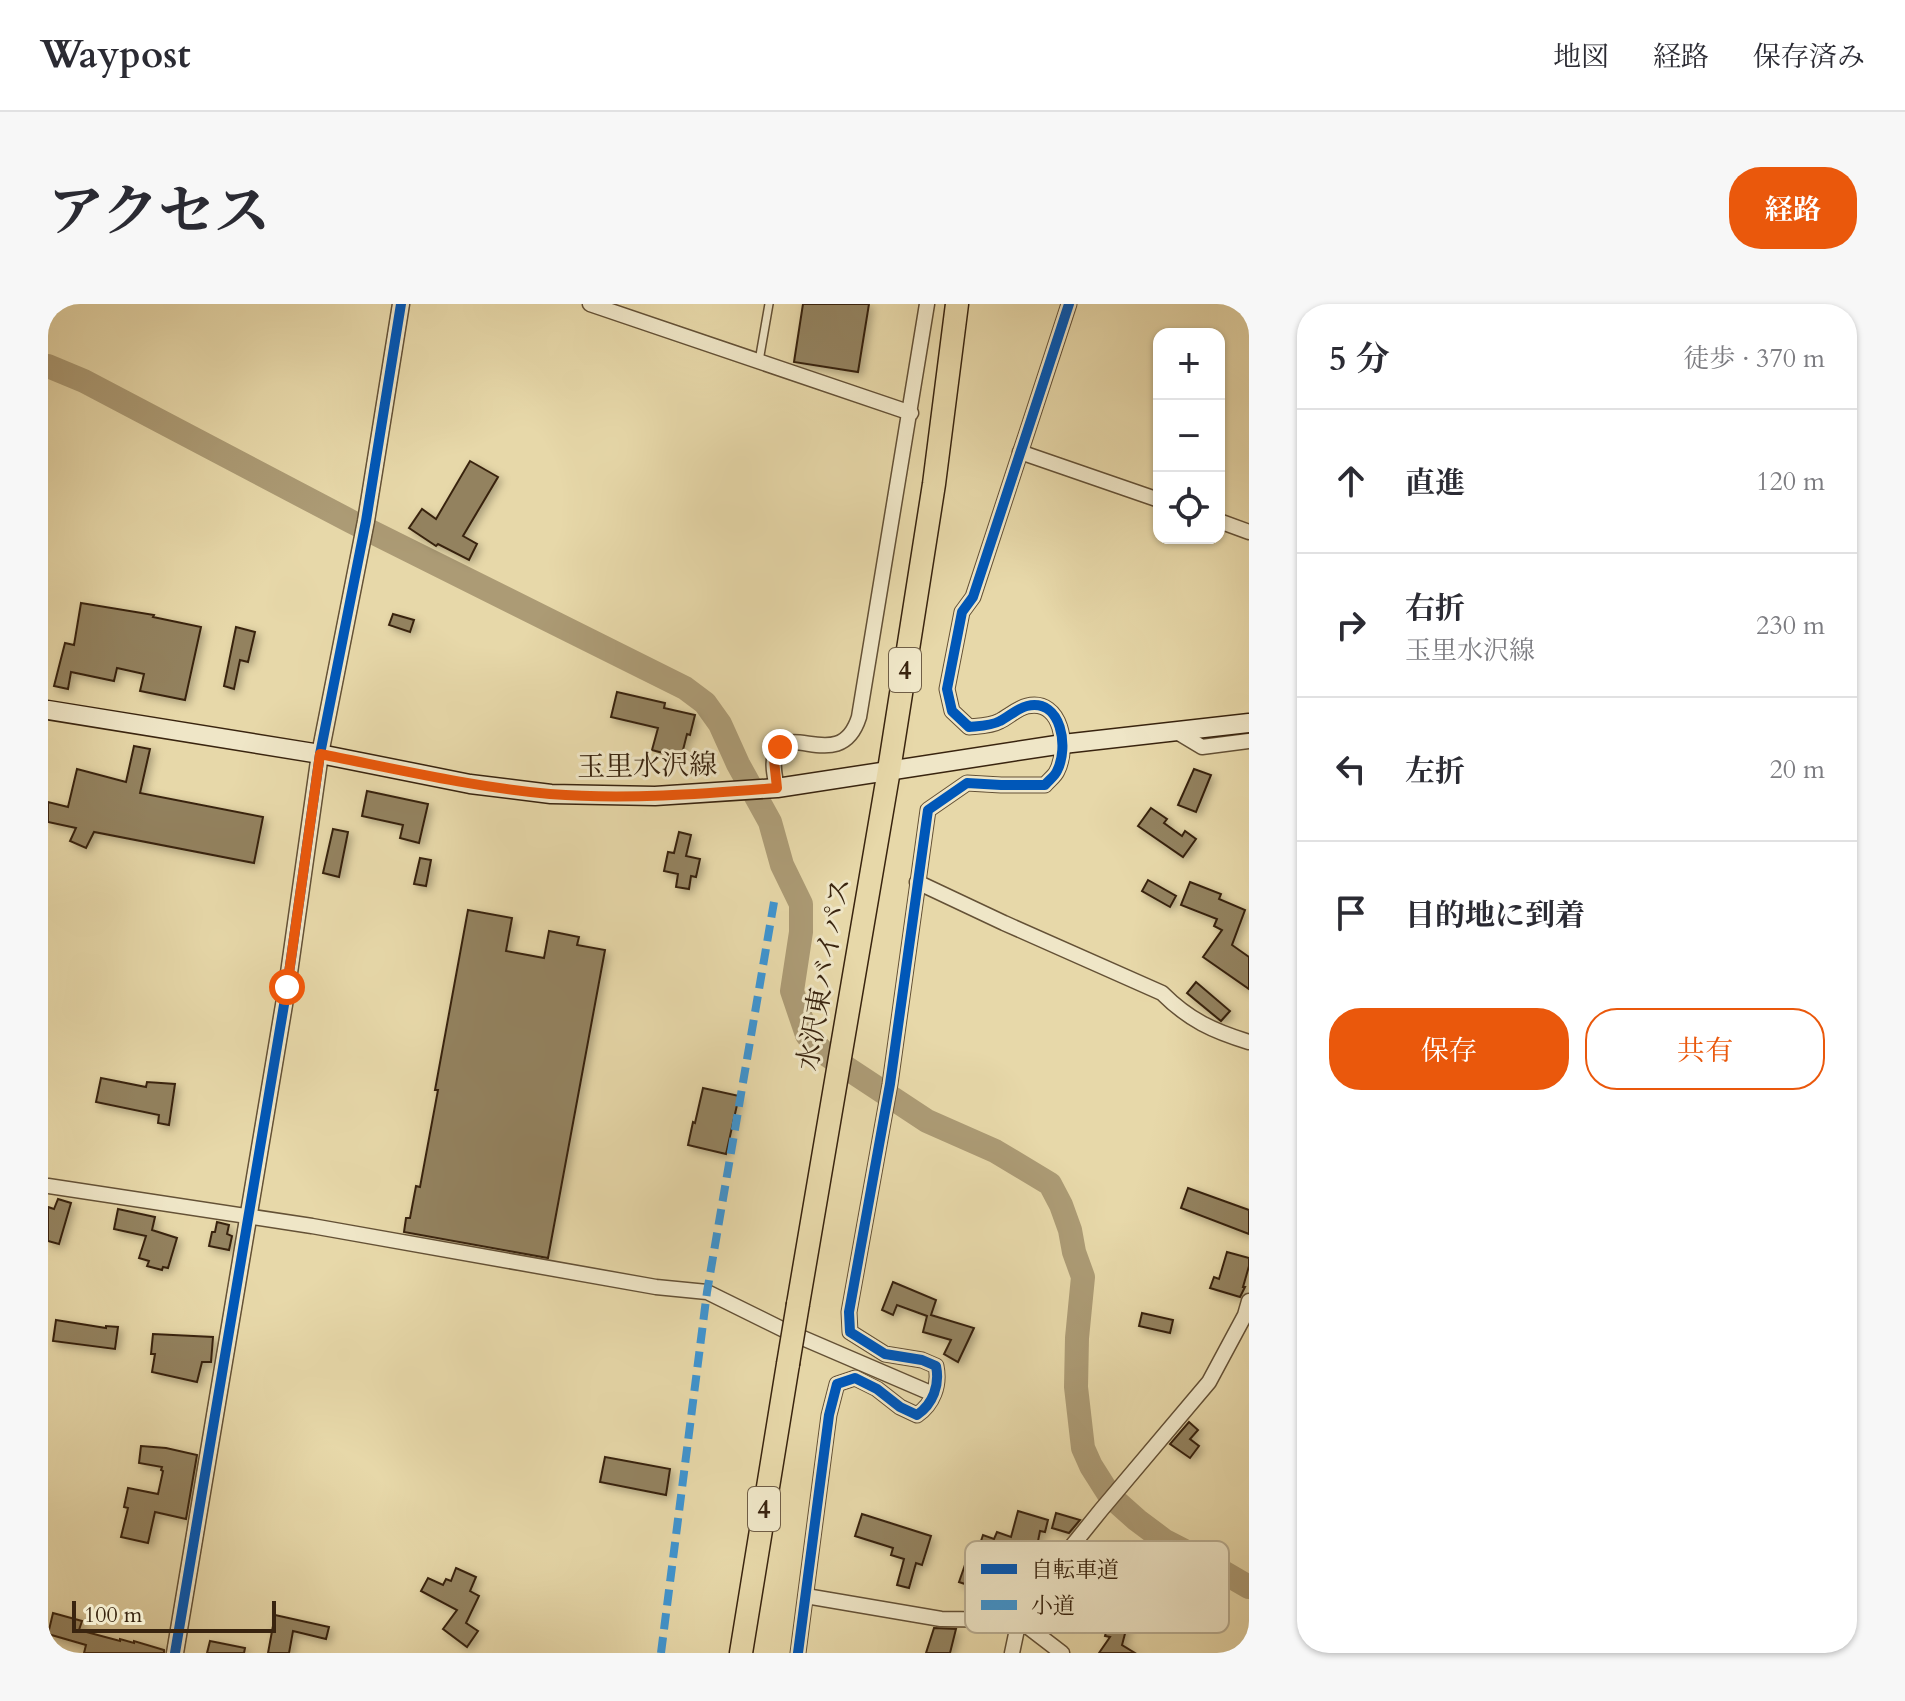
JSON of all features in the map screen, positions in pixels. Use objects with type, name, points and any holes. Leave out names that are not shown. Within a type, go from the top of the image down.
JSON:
[{"type":"highway","name":"水沢東バイパス","points":[[741,1653],[889,770],[934,484],[957,304]]},
{"type":"main road","name":"玉里水沢線","points":[[48,710],[320,754],[470,784],[551,794],[655,796],[777,788],[1063,744],[1249,723]]},
{"type":"street","points":[[175,1653],[250,1217],[320,754],[363,539],[401,304]]},
{"type":"street","points":[[590,304],[911,413]]},
{"type":"street","points":[[777,788],[774,760],[780,747],[796,743],[825,745],[841,742],[856,725],[927,304]]},
{"type":"street","points":[[798,1653],[829,1415],[837,1384],[855,1378],[917,1415],[926,1409],[939,1379],[936,1366],[922,1360],[885,1354],[850,1332],[849,1312],[884,1123],[928,810],[967,783],[1045,785],[1057,771],[1063,744],[1057,717],[1041,706],[1026,706],[996,723],[969,727],[952,711],[947,689],[962,612],[973,597],[1069,304]]},
{"type":"street","points":[[1020,452],[1153,498]]},
{"type":"street","points":[[1225,523],[1249,532]]},
{"type":"street","points":[[1177,732],[1202,747],[1249,741]]},
{"type":"street","points":[[917,882],[1162,993],[1180,1011],[1221,1033],[1249,1042]]},
{"type":"street","points":[[48,1186],[312,1226],[656,1287],[707,1292],[798,1336],[933,1394]]},
{"type":"street","points":[[1076,1541],[1209,1382],[1245,1315],[1249,1301]]},
{"type":"street","points":[[806,1596],[941,1619],[965,1619]]},
{"type":"street","points":[[1012,1653],[1016,1633]]},
{"type":"street","points":[[1036,1633],[1062,1653]]},
{"type":"lane","points":[[759,362],[769,304]]},
{"type":"building","points":[[803,304],[869,304],[858,372],[794,362]]},
{"type":"building","points":[[470,461],[498,477],[463,536],[477,544],[469,560],[438,544],[436,546],[409,528],[422,509],[436,519]]},
{"type":"building","points":[[81,603],[154,615],[201,627],[185,700],[140,691],[144,674],[117,668],[114,681],[71,672],[68,689],[54,686],[65,643],[74,645]]},
{"type":"building","points":[[393,614],[414,620],[410,632],[389,625]]},
{"type":"building","points":[[236,627],[255,632],[248,662],[240,660],[234,689],[224,686]]},
{"type":"building","points":[[617,692],[665,703],[664,708],[695,715],[681,758],[652,750],[658,728],[611,717]]},
{"type":"building","points":[[134,746],[150,749],[140,793],[263,817],[254,863],[94,832],[86,848],[70,841],[76,828],[48,822],[48,802],[68,807],[77,769],[126,782]]},
{"type":"building","points":[[1194,769],[1211,775],[1196,812],[1178,805]]},
{"type":"building","points":[[367,791],[428,804],[419,843],[400,838],[403,825],[362,816]]},
{"type":"building","points":[[1151,808],[1167,819],[1164,823],[1182,836],[1185,831],[1196,839],[1183,857],[1138,826]]},
{"type":"building","points":[[333,829],[348,832],[339,877],[323,873]]},
{"type":"building","points":[[679,832],[691,835],[686,856],[700,859],[696,877],[691,876],[689,889],[676,887],[678,874],[664,871],[668,852],[674,853]]},
{"type":"building","points":[[420,858],[431,860],[426,886],[414,884]]},
{"type":"building","points":[[1148,880],[1176,896],[1170,907],[1142,891]]},
{"type":"building","points":[[1190,882],[1221,894],[1219,899],[1245,910],[1232,945],[1249,957],[1249,989],[1203,957],[1222,930],[1214,926],[1217,919],[1181,905]]},
{"type":"building","points":[[468,910],[512,918],[506,951],[544,958],[549,931],[579,937],[577,945],[605,950],[548,1258],[404,1232],[416,1186],[420,1187]]},
{"type":"building","points":[[1196,982],[1230,1011],[1221,1021],[1187,993]]},
{"type":"building","points":[[101,1078],[146,1087],[147,1082],[175,1084],[169,1125],[158,1123],[159,1115],[96,1102]]},
{"type":"building","points":[[703,1088],[739,1096],[726,1154],[688,1145]]},
{"type":"building","points":[[1188,1188],[1249,1210],[1249,1234],[1181,1208]]},
{"type":"building","points":[[58,1199],[71,1203],[59,1244],[48,1241],[48,1207],[54,1209]]},
{"type":"building","points":[[118,1209],[155,1217],[152,1230],[177,1238],[168,1268],[163,1267],[162,1270],[147,1266],[149,1261],[139,1258],[146,1236],[114,1229]]},
{"type":"building","points":[[217,1222],[229,1225],[227,1234],[232,1236],[229,1250],[209,1246]]},
{"type":"building","points":[[1227,1252],[1249,1258],[1245,1287],[1240,1297],[1210,1288],[1214,1277],[1219,1279]]},
{"type":"building","points":[[893,1282],[936,1300],[931,1315],[974,1328],[958,1362],[944,1354],[951,1340],[923,1332],[927,1316],[897,1305],[893,1315],[882,1310]]},
{"type":"building","points":[[1142,1313],[1173,1320],[1170,1333],[1139,1326]]},
{"type":"building","points":[[56,1320],[118,1327],[115,1349],[53,1341]]},
{"type":"building","points":[[153,1334],[213,1337],[211,1362],[202,1362],[197,1382],[152,1372],[155,1354],[151,1354]]},
{"type":"building","points":[[1189,1422],[1198,1430],[1190,1439],[1199,1446],[1190,1458],[1170,1444]]},
{"type":"building","points":[[141,1446],[197,1455],[186,1519],[155,1512],[148,1543],[121,1537],[128,1508],[124,1507],[128,1488],[158,1494],[162,1467],[139,1463]]},
{"type":"building","points":[[605,1457],[670,1469],[666,1495],[600,1482]]},
{"type":"building","points":[[1018,1511],[1048,1520],[1045,1532],[1040,1531],[1038,1541],[981,1541],[983,1535],[994,1539],[997,1532],[1011,1537]]},
{"type":"building","points":[[1056,1513],[1080,1520],[1069,1533],[1052,1528]]},
{"type":"building","points":[[862,1514],[931,1536],[922,1565],[916,1563],[909,1588],[897,1585],[904,1559],[891,1555],[893,1548],[855,1536]]},
{"type":"building","points":[[965,1565],[965,1584],[959,1582]]},
{"type":"building","points":[[456,1568],[476,1577],[470,1591],[479,1596],[466,1623],[478,1631],[467,1647],[443,1629],[457,1610],[421,1591],[428,1578],[443,1585],[446,1579],[451,1581]]},
{"type":"building","points":[[53,1613],[82,1621],[79,1630],[120,1641],[134,1641],[164,1650],[164,1653],[84,1653],[86,1645],[48,1634]]},
{"type":"building","points":[[275,1615],[329,1627],[326,1639],[293,1631],[289,1653],[268,1653]]},
{"type":"building","points":[[934,1628],[956,1629],[950,1653],[926,1653]]},
{"type":"building","points":[[1106,1633],[1125,1633],[1122,1645],[1135,1653],[1099,1653],[1110,1637],[1105,1636]]},
{"type":"building","points":[[210,1641],[245,1648],[244,1653],[207,1653]]},
{"type":"waterway","points":[[48,366],[84,381],[352,522],[685,688],[705,703],[720,724],[770,822],[782,865],[801,904],[801,932],[792,991],[807,1035],[824,1053],[927,1121],[995,1151],[1050,1184],[1070,1230],[1083,1277],[1076,1387],[1083,1448],[1110,1496],[1165,1541]]},
{"type":"waterway","points":[[1229,1575],[1249,1587]]},
{"type":"marked path","points":[[661,1653],[707,1292],[774,902]]},
{"type":"cycle path","points":[[175,1653],[287,987],[320,754],[366,521],[401,304]]},
{"type":"cycle path","points":[[798,1653],[829,1415],[837,1384],[855,1378],[917,1415],[931,1400],[936,1387],[936,1366],[922,1360],[885,1354],[850,1332],[849,1312],[890,1084],[928,810],[967,783],[1045,785],[1056,773],[1061,761],[1060,727],[1048,710],[1027,706],[996,723],[969,727],[952,711],[947,689],[962,612],[973,597],[1069,304]]},
{"type":"route","points":[[287,987],[320,754],[470,784],[551,794],[655,796],[777,788],[774,760],[780,747]]}]
